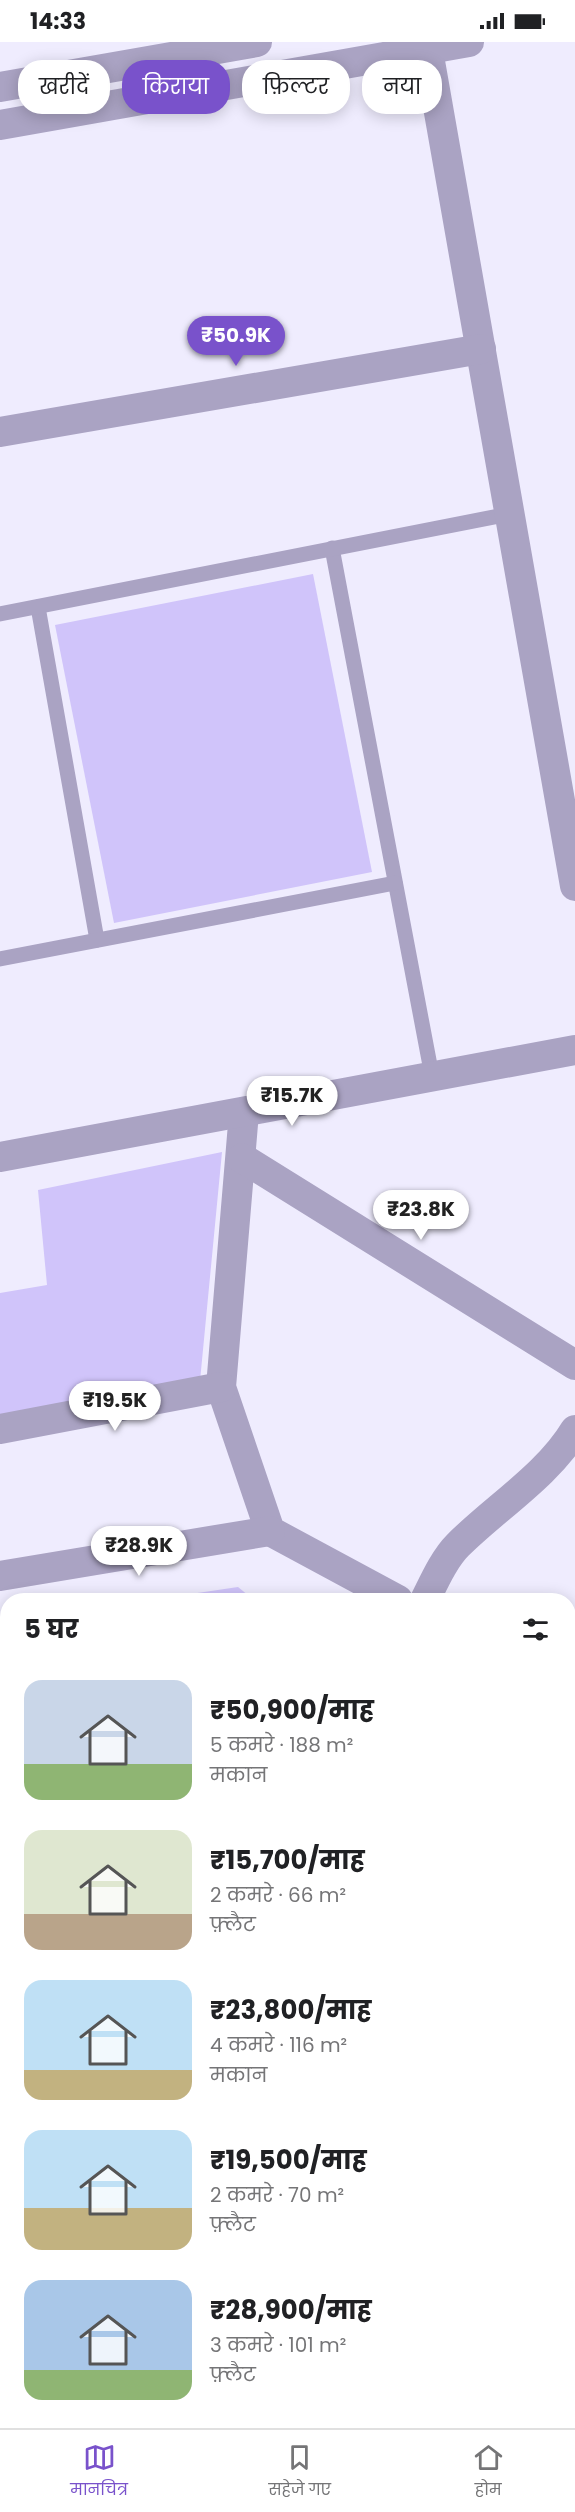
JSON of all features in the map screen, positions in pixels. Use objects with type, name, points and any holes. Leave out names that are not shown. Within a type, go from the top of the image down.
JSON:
[{"type":"street","points":[[0,87],[257,42]]},
{"type":"street","points":[[0,125],[469,42]]},
{"type":"street","points":[[428,50],[575,886]]},
{"type":"street","points":[[0,432],[481,349]]},
{"type":"street","points":[[0,1157],[575,1050]]},
{"type":"street","points":[[244,1112],[242,1158],[221,1388],[270,1531]]},
{"type":"street","points":[[242,1158],[575,1365]]},
{"type":"street","points":[[0,1429],[221,1388]]},
{"type":"street","points":[[429,1593],[456,1546],[544,1467],[568,1442],[575,1430]]},
{"type":"street","points":[[0,1576],[270,1531],[385,1593]]},
{"type":"lane","points":[[0,614],[509,514]]},
{"type":"lane","points":[[332,548],[432,1077]]},
{"type":"lane","points":[[38,606],[97,940]]},
{"type":"lane","points":[[0,958],[395,883]]},
{"type":"shaded area","points":[[313,574],[372,872],[114,923],[55,625]]},
{"type":"shaded area","points":[[222,1152],[200,1381],[0,1419],[0,1293],[47,1285],[38,1190]]},
{"type":"shaded area","points":[[238,1587],[245,1593],[197,1593]]}]
